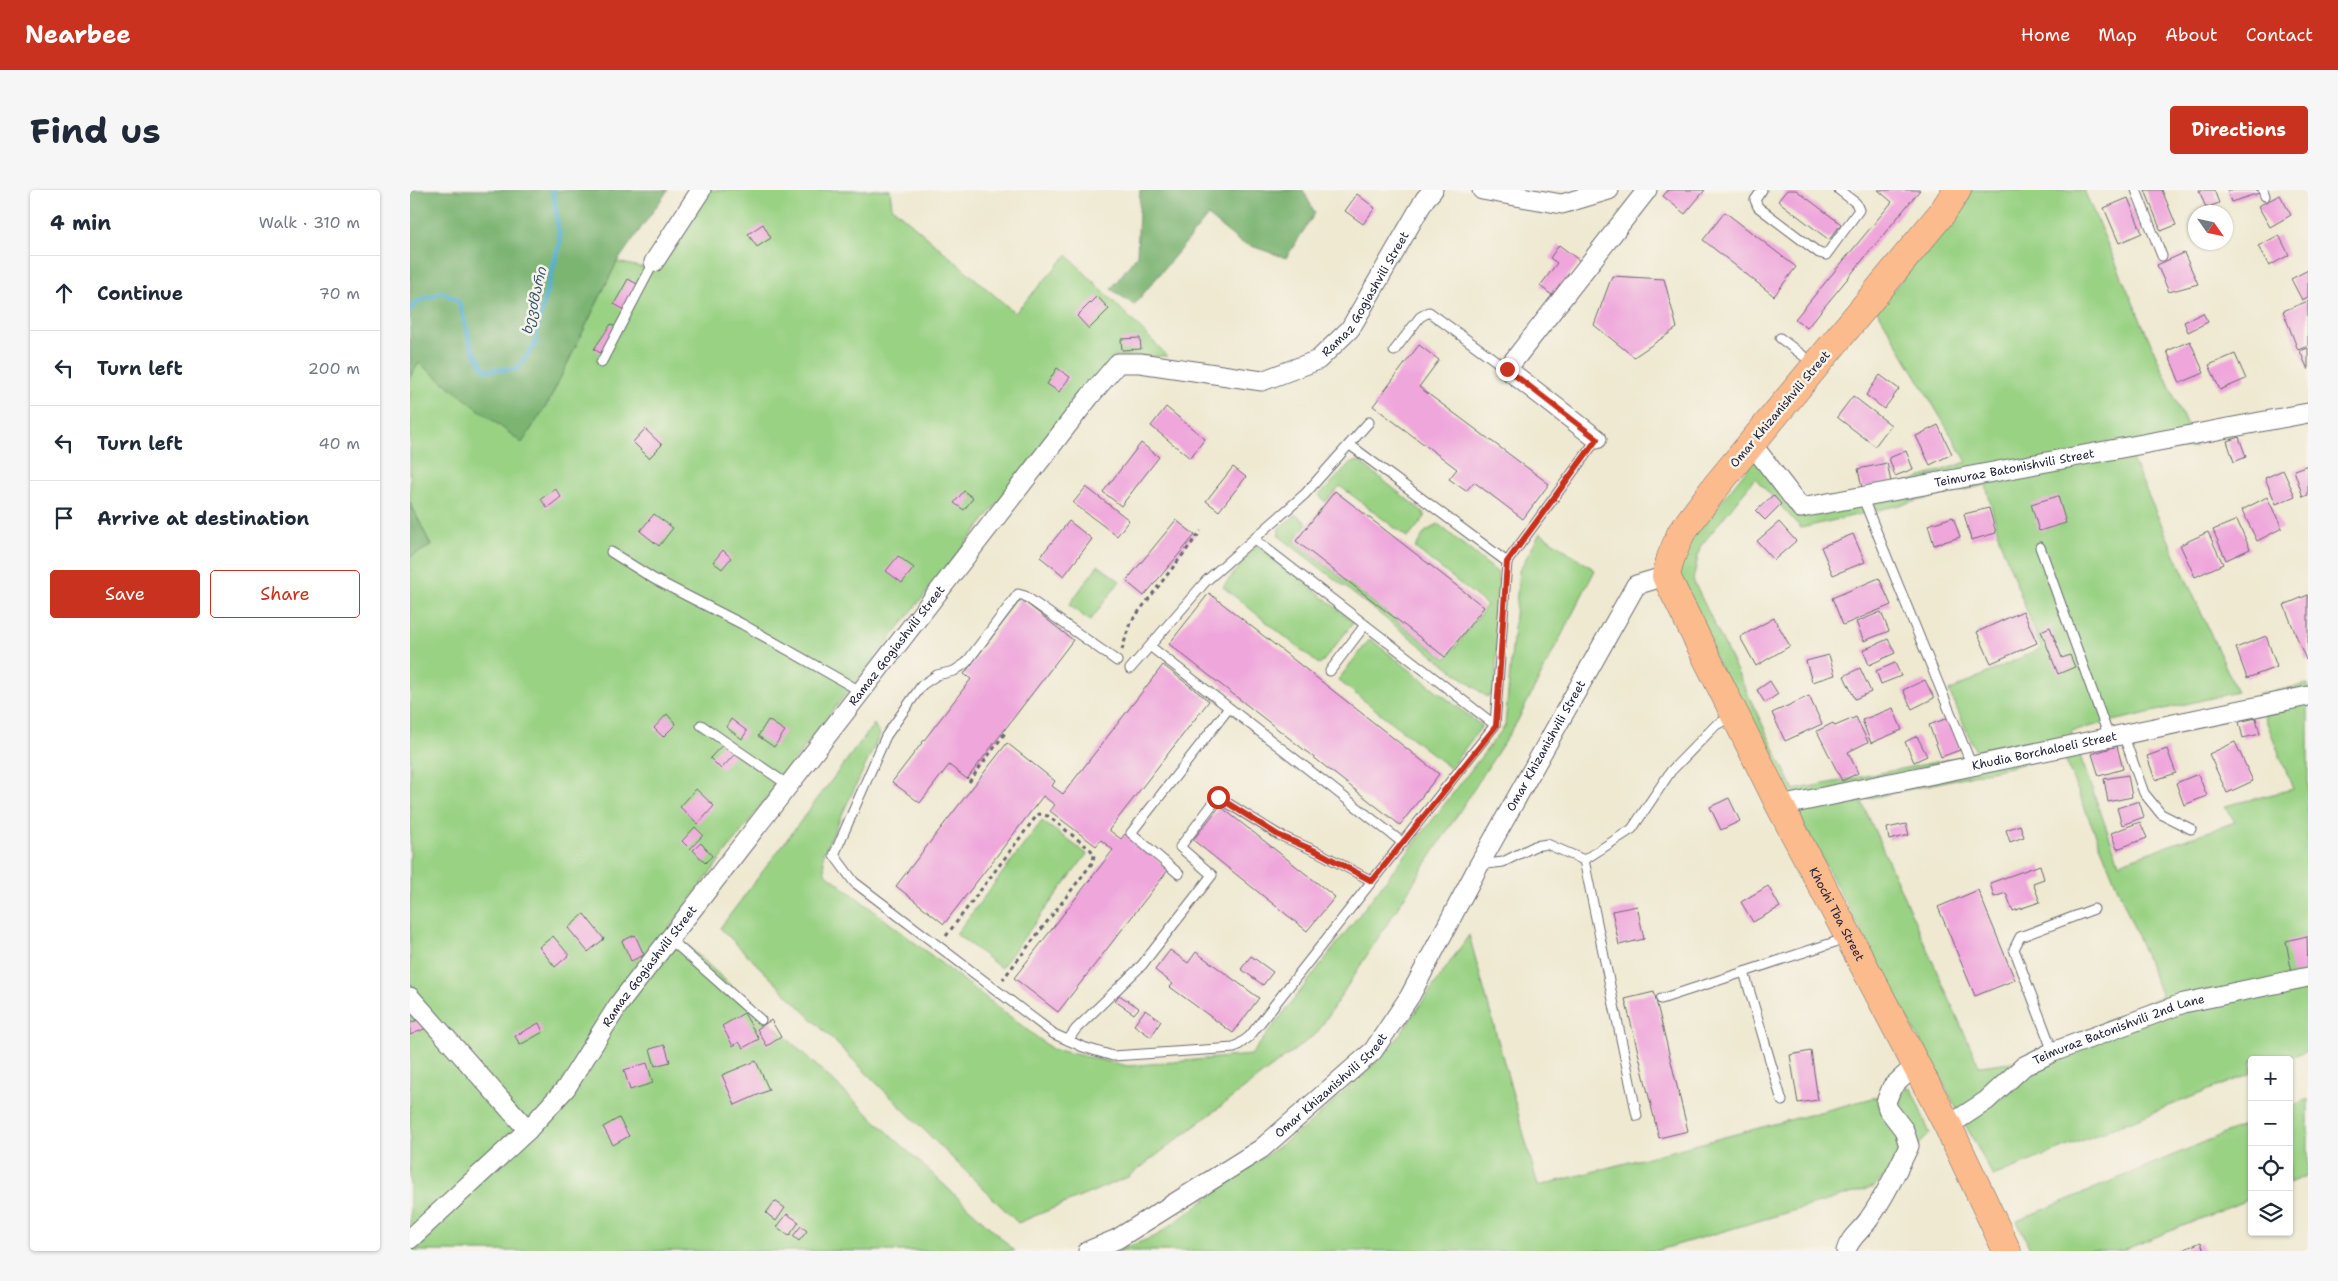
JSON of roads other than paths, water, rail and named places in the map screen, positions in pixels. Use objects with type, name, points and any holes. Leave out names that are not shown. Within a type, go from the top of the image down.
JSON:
[{"type":"main road","name":"Omar Khizanishvili Street","points":[[1666,576],[1670,557],[1681,533],[1751,442],[1942,213],[1956,190]]},
{"type":"main road","name":"Khochi Tba Street","points":[[1666,576],[1780,806],[1948,1126],[2007,1251]]},
{"type":"street","points":[[654,262],[701,190]]},
{"type":"street","name":"Ramaz Gogiashvili Street","points":[[410,1239],[528,1130],[566,1088],[619,1004],[1090,396],[1118,364],[1140,363],[1262,381],[1318,360],[1350,329],[1425,199],[1434,190]]},
{"type":"street","points":[[1482,190],[1562,204],[1608,190]]},
{"type":"street","points":[[1597,439],[1507,369],[1647,190]]},
{"type":"street","name":"Teimuraz Batonishvili Street","points":[[1751,442],[1801,508],[2308,413]]},
{"type":"street","name":"Omar Khizanishvili Street","points":[[1088,1251],[1117,1239],[1261,1149],[1372,1051],[1410,996],[1479,865],[1636,585],[1666,576]]},
{"type":"street","name":"Khudia Borchaloeli Street","points":[[1780,806],[2308,696]]},
{"type":"street","name":"Teimuraz Batonishvili 2nd Lane","points":[[1948,1126],[1986,1101],[2024,1066],[2053,1052],[2184,1002],[2308,977]]},
{"type":"street","points":[[410,997],[528,1130]]},
{"type":"street","points":[[1846,1251],[1848,1244],[1869,1220],[1886,1192],[1909,1146],[1904,1130],[1888,1109],[1886,1102],[1892,1088],[1916,1066]]},
{"type":"lane","points":[[1762,190],[1755,200],[1758,207],[1819,253],[1826,255],[1859,210],[1856,203],[1839,190]]},
{"type":"lane","points":[[2136,190],[2162,256]]},
{"type":"lane","points":[[601,364],[654,262]]},
{"type":"lane","points":[[1394,351],[1420,317],[1429,312],[1507,369]]},
{"type":"lane","points":[[1780,338],[1816,365]]},
{"type":"lane","points":[[1130,669],[1151,647],[1206,581],[1305,494],[1369,422]]},
{"type":"lane","points":[[1117,661],[1025,596],[1018,594],[966,663],[954,671],[937,675],[922,685],[886,736],[834,856],[854,882],[1054,1034],[1113,1056],[1234,1048],[1249,1037],[1496,726],[1507,562],[1597,439]]},
{"type":"lane","points":[[1350,445],[1507,562]]},
{"type":"lane","points":[[1862,496],[1972,766]]},
{"type":"lane","points":[[1254,539],[1496,726]]},
{"type":"lane","points":[[2040,547],[2116,736],[2144,793],[2160,814],[2191,828]]},
{"type":"lane","points":[[611,552],[654,579],[742,624],[860,692]]},
{"type":"lane","points":[[1330,671],[1365,624]]},
{"type":"lane","points":[[1151,647],[1403,843]]},
{"type":"lane","points":[[1179,874],[1131,833],[1229,708]]},
{"type":"lane","points":[[1584,860],[1632,829],[1671,771],[1716,725],[1734,716]]},
{"type":"lane","points":[[701,725],[788,785]]},
{"type":"lane","points":[[1068,1040],[1076,1028],[1142,965],[1212,875],[1180,847],[1218,797],[1278,835],[1318,852],[1372,881]]},
{"type":"lane","points":[[1479,865],[1503,862],[1535,846],[1547,844],[1584,860]]},
{"type":"lane","points":[[1584,860],[1638,1116]]},
{"type":"lane","points":[[2053,1052],[2014,949],[2020,937],[2094,909]]},
{"type":"lane","points":[[1661,999],[1849,937]]},
{"type":"lane","points":[[670,939],[761,1020]]},
{"type":"lane","points":[[1744,972],[1782,1101]]},
{"type":"waterway","name":"ხევძმარი","points":[[410,311],[417,302],[443,292],[459,302],[471,346],[485,370],[517,369],[535,345],[539,320],[560,242],[553,190]]}]
